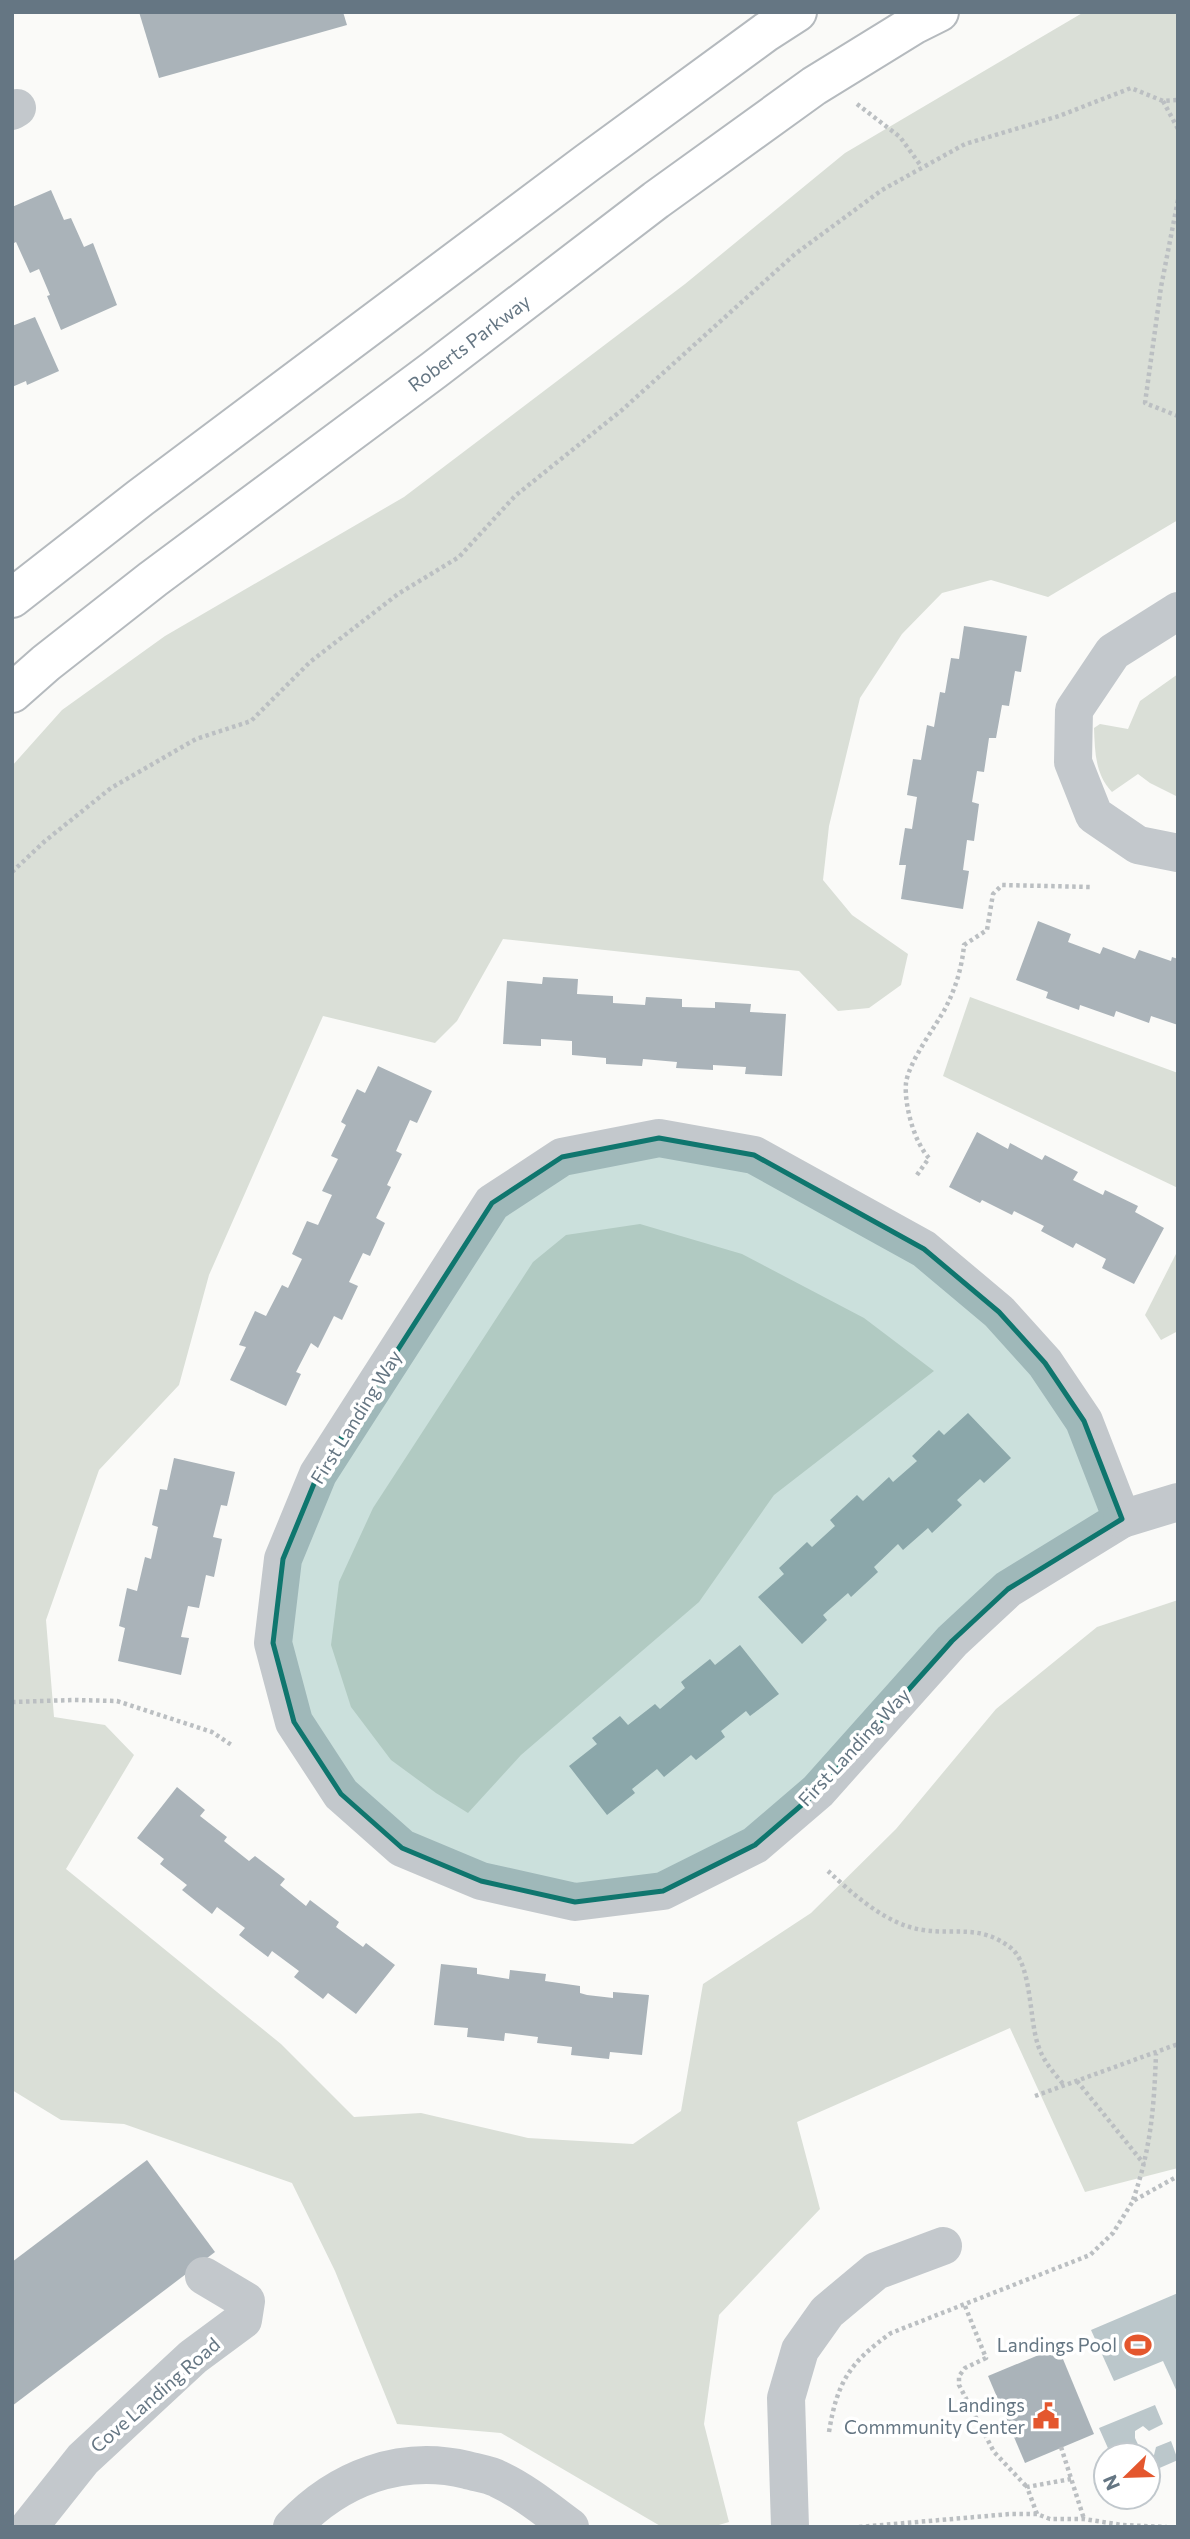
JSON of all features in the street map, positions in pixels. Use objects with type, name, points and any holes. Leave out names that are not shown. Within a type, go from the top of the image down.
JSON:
[{"type":"main road","points":[[12,598],[151,489],[587,163],[797,12]]},
{"type":"main road","name":"Roberts Parkway","points":[[12,693],[153,579],[434,370],[656,200],[835,72],[939,12]]},
{"type":"street","points":[[1178,611],[1113,652],[1074,710],[1073,762],[1094,815],[1138,845],[1178,853]]},
{"type":"street","name":"First Landing Way","points":[[1122,1519],[1084,1421],[1045,1363],[999,1312],[924,1249],[754,1155],[660,1138],[562,1157],[492,1203],[318,1474],[283,1559],[273,1643],[295,1722],[341,1794],[402,1848],[481,1881],[575,1902],[663,1891],[755,1845],[818,1791],[951,1641],[1009,1590],[1122,1519],[1178,1502]]},
{"type":"street","points":[[790,2527],[786,2398],[800,2350],[827,2312],[876,2271],[943,2246]]},
{"type":"street","name":"Cove Landing Road","points":[[29,2527],[83,2459],[193,2357],[243,2320],[246,2301],[204,2276]]},
{"type":"street","points":[[292,2527],[311,2507],[345,2484],[383,2470],[416,2464],[444,2465],[497,2478],[534,2500],[570,2527]]},
{"type":"path","points":[[835,72],[846,91],[861,108],[900,137],[921,166]]},
{"type":"path","points":[[12,872],[45,841],[111,788],[196,739],[251,721],[310,662],[398,594],[458,557],[515,496],[622,410],[795,254],[882,190],[965,144],[1059,116],[1131,88],[1163,101],[1178,100]]},
{"type":"path","points":[[1163,101],[1178,129]]},
{"type":"path","points":[[1178,200],[1161,287],[1144,403],[1178,416]]},
{"type":"path","points":[[917,1175],[929,1158],[914,1137],[906,1082],[947,1005],[960,973],[964,945],[988,930],[993,894],[1002,885],[1091,887]]},
{"type":"path","points":[[12,1702],[117,1701],[212,1732],[233,1746]]},
{"type":"path","points":[[828,1871],[892,1920],[922,1930],[989,1934],[1013,1950],[1024,1967],[1032,2024],[1039,2048],[1046,2064],[1064,2085]]},
{"type":"path","points":[[1035,2096],[1178,2044]]},
{"type":"path","points":[[827,2442],[832,2410],[840,2386],[852,2365],[873,2346],[891,2333],[1090,2255],[1113,2233],[1133,2201],[1145,2165],[1153,2118],[1156,2053]]},
{"type":"path","points":[[1077,2081],[1145,2165]]},
{"type":"path","points":[[1133,2201],[1178,2176]]},
{"type":"path","points":[[965,2306],[985,2358],[965,2368],[959,2376],[959,2385],[994,2452],[1027,2487],[1037,2514]]},
{"type":"path","points":[[1061,2447],[1084,2519]]},
{"type":"path","points":[[1027,2487],[1072,2479]]},
{"type":"path","points":[[859,2527],[1037,2514],[1050,2519],[1084,2519],[1122,2525],[1167,2527]]},
{"type":"highlighted area","points":[[659,1138],[754,1155],[924,1249],[999,1312],[1045,1363],[1084,1421],[1122,1519],[1008,1589],[952,1641],[818,1791],[755,1845],[663,1891],[575,1902],[481,1881],[402,1848],[341,1794],[294,1722],[273,1643],[283,1559],[318,1474],[492,1203],[562,1157]]},
{"type":"shaded area","points":[[1084,12],[1178,12],[1178,520],[1048,597],[991,580],[942,593],[902,634],[860,698],[829,826],[823,880],[852,915],[908,954],[901,985],[869,1008],[838,1011],[799,971],[503,939],[457,1021],[435,1043],[323,1016],[209,1275],[179,1385],[99,1470],[46,1620],[54,1717],[105,1725],[134,1755],[66,1869],[281,2044],[354,2117],[421,2113],[528,2138],[633,2144],[681,2111],[703,1984],[811,1913],[896,1829],[996,1709],[1097,1627],[1178,1600],[1178,2168],[1085,2192],[1010,2028],[797,2122],[820,2209],[719,2315],[704,2424],[729,2522],[712,2527],[662,2527],[501,2433],[397,2424],[335,2271],[292,2183],[124,2124],[61,2120],[12,2090],[12,766],[62,710],[165,636],[404,497],[685,284],[845,153]]},
{"type":"shaded area","points":[[1178,674],[1178,797],[1138,774],[1112,792],[1099,770],[1094,728],[1100,724],[1128,729],[1140,701]]},
{"type":"shaded area","points":[[970,997],[1178,1073],[1178,1188],[943,1076]]},
{"type":"shaded area","points":[[640,1224],[742,1254],[864,1318],[934,1371],[774,1495],[699,1602],[521,1755],[468,1813],[391,1760],[351,1707],[331,1645],[339,1582],[373,1508],[533,1262],[566,1235]]},
{"type":"shaded area","points":[[1178,1250],[1178,1331],[1161,1340],[1145,1315]]},
{"type":"shaded area","name":"Landings Pool","points":[[1178,2293],[1178,2394],[1163,2361],[1114,2381],[1091,2330]]},
{"type":"shaded area","points":[[1155,2405],[1163,2424],[1149,2431],[1143,2426],[1135,2431],[1136,2441],[1105,2441],[1099,2428]]},
{"type":"shaded area","points":[[1171,2441],[1178,2460],[1162,2467],[1162,2445]]},
{"type":"building","points":[[139,12],[343,12],[347,25],[159,78]]},
{"type":"building","points":[[51,190],[64,220],[71,218],[84,247],[93,243],[117,305],[61,330],[39,269],[30,273],[16,242],[12,244],[12,207]]},
{"type":"building","points":[[35,317],[59,371],[27,385],[26,381],[12,387],[12,326]]},
{"type":"building","points":[[964,626],[1027,636],[1021,672],[1015,671],[1009,706],[1002,705],[996,738],[989,738],[984,772],[977,771],[972,802],[979,804],[974,841],[967,840],[963,870],[969,871],[963,909],[901,899],[906,865],[899,865],[905,828],[912,829],[917,797],[907,795],[913,759],[921,760],[927,725],[934,727],[940,692],[945,693],[951,658],[959,659]]},
{"type":"building","points":[[1038,921],[1071,934],[1068,942],[1100,954],[1103,947],[1135,959],[1139,950],[1171,961],[1172,957],[1178,959],[1178,1025],[1151,1016],[1149,1023],[1116,1011],[1114,1017],[1080,1005],[1079,1010],[1046,998],[1048,992],[1016,980]]},
{"type":"building","points":[[543,977],[578,979],[577,994],[613,996],[613,1003],[645,1005],[646,997],[682,999],[682,1007],[715,1008],[715,1002],[751,1004],[750,1012],[786,1014],[782,1076],[745,1074],[746,1067],[713,1065],[713,1070],[676,1068],[677,1062],[643,1059],[642,1066],[606,1064],[606,1058],[572,1055],[572,1041],[541,1039],[541,1046],[503,1044],[507,981],[542,984]]},
{"type":"building","points":[[378,1066],[432,1091],[417,1123],[410,1120],[396,1151],[402,1154],[387,1185],[391,1187],[376,1218],[385,1223],[370,1256],[363,1253],[349,1282],[358,1286],[342,1320],[334,1316],[318,1348],[311,1343],[296,1372],[301,1374],[286,1406],[230,1380],[246,1347],[239,1345],[255,1311],[266,1316],[282,1285],[288,1288],[302,1259],[292,1254],[307,1221],[318,1225],[332,1195],[322,1191],[338,1159],[331,1156],[346,1125],[341,1122],[357,1089],[365,1093]]},
{"type":"building","points":[[977,1132],[1008,1149],[1010,1143],[1042,1160],[1045,1155],[1078,1172],[1073,1180],[1103,1195],[1105,1190],[1138,1206],[1135,1212],[1164,1228],[1134,1284],[1102,1268],[1106,1259],[1076,1243],[1073,1248],[1041,1231],[1044,1226],[1014,1211],[1012,1215],[982,1200],[980,1203],[949,1187]]},
{"type":"building","points":[[968,1413],[1011,1458],[984,1483],[980,1479],[957,1500],[962,1505],[932,1533],[928,1528],[903,1550],[898,1544],[874,1567],[878,1572],[851,1597],[848,1593],[823,1615],[827,1620],[802,1644],[758,1597],[784,1574],[779,1568],[807,1542],[812,1547],[835,1526],[830,1520],[857,1495],[863,1501],[889,1477],[893,1482],[917,1461],[912,1456],[939,1430],[944,1435]]},
{"type":"building","points":[[174,1458],[235,1472],[227,1506],[221,1505],[213,1537],[222,1539],[214,1577],[206,1575],[199,1608],[188,1606],[181,1637],[189,1638],[181,1675],[118,1661],[125,1628],[119,1626],[127,1588],[137,1591],[145,1557],[151,1559],[158,1527],[152,1525],[160,1489],[167,1490]]},
{"type":"building","points":[[740,1645],[779,1694],[750,1716],[746,1711],[721,1731],[725,1737],[696,1760],[691,1755],[664,1777],[657,1769],[632,1789],[635,1793],[607,1815],[569,1766],[597,1744],[592,1738],[620,1716],[628,1725],[655,1704],[660,1709],[685,1688],[681,1682],[710,1659],[715,1665]]},
{"type":"building","points":[[177,1787],[205,1810],[200,1816],[227,1837],[224,1841],[249,1861],[255,1856],[285,1879],[280,1885],[306,1906],[310,1900],[339,1922],[336,1927],[363,1947],[366,1943],[395,1965],[356,2014],[328,1993],[323,1999],[294,1977],[299,1971],[272,1951],[268,1957],[239,1935],[245,1928],[217,1907],[212,1914],[182,1890],[187,1885],[160,1864],[164,1859],[137,1838]]},
{"type":"building","points":[[441,1964],[477,1968],[477,1974],[509,1979],[510,1970],[546,1974],[545,1981],[580,1986],[580,1993],[587,1995],[613,1998],[613,1992],[649,1995],[642,2055],[610,2052],[609,2059],[571,2055],[572,2047],[537,2043],[538,2037],[505,2033],[504,2041],[467,2037],[468,2028],[434,2025]]},
{"type":"building","points":[[147,2160],[215,2252],[12,2406],[12,2262]]},
{"type":"building","name":"Landings Commmunity Center","points":[[1058,2347],[1094,2434],[1025,2463],[988,2376]]},
{"type":"place","name":"Landings Pool","points":[[1138,2345]]},
{"type":"place","name":"Landings Commmunity Center","points":[[1046,2416]]}]
